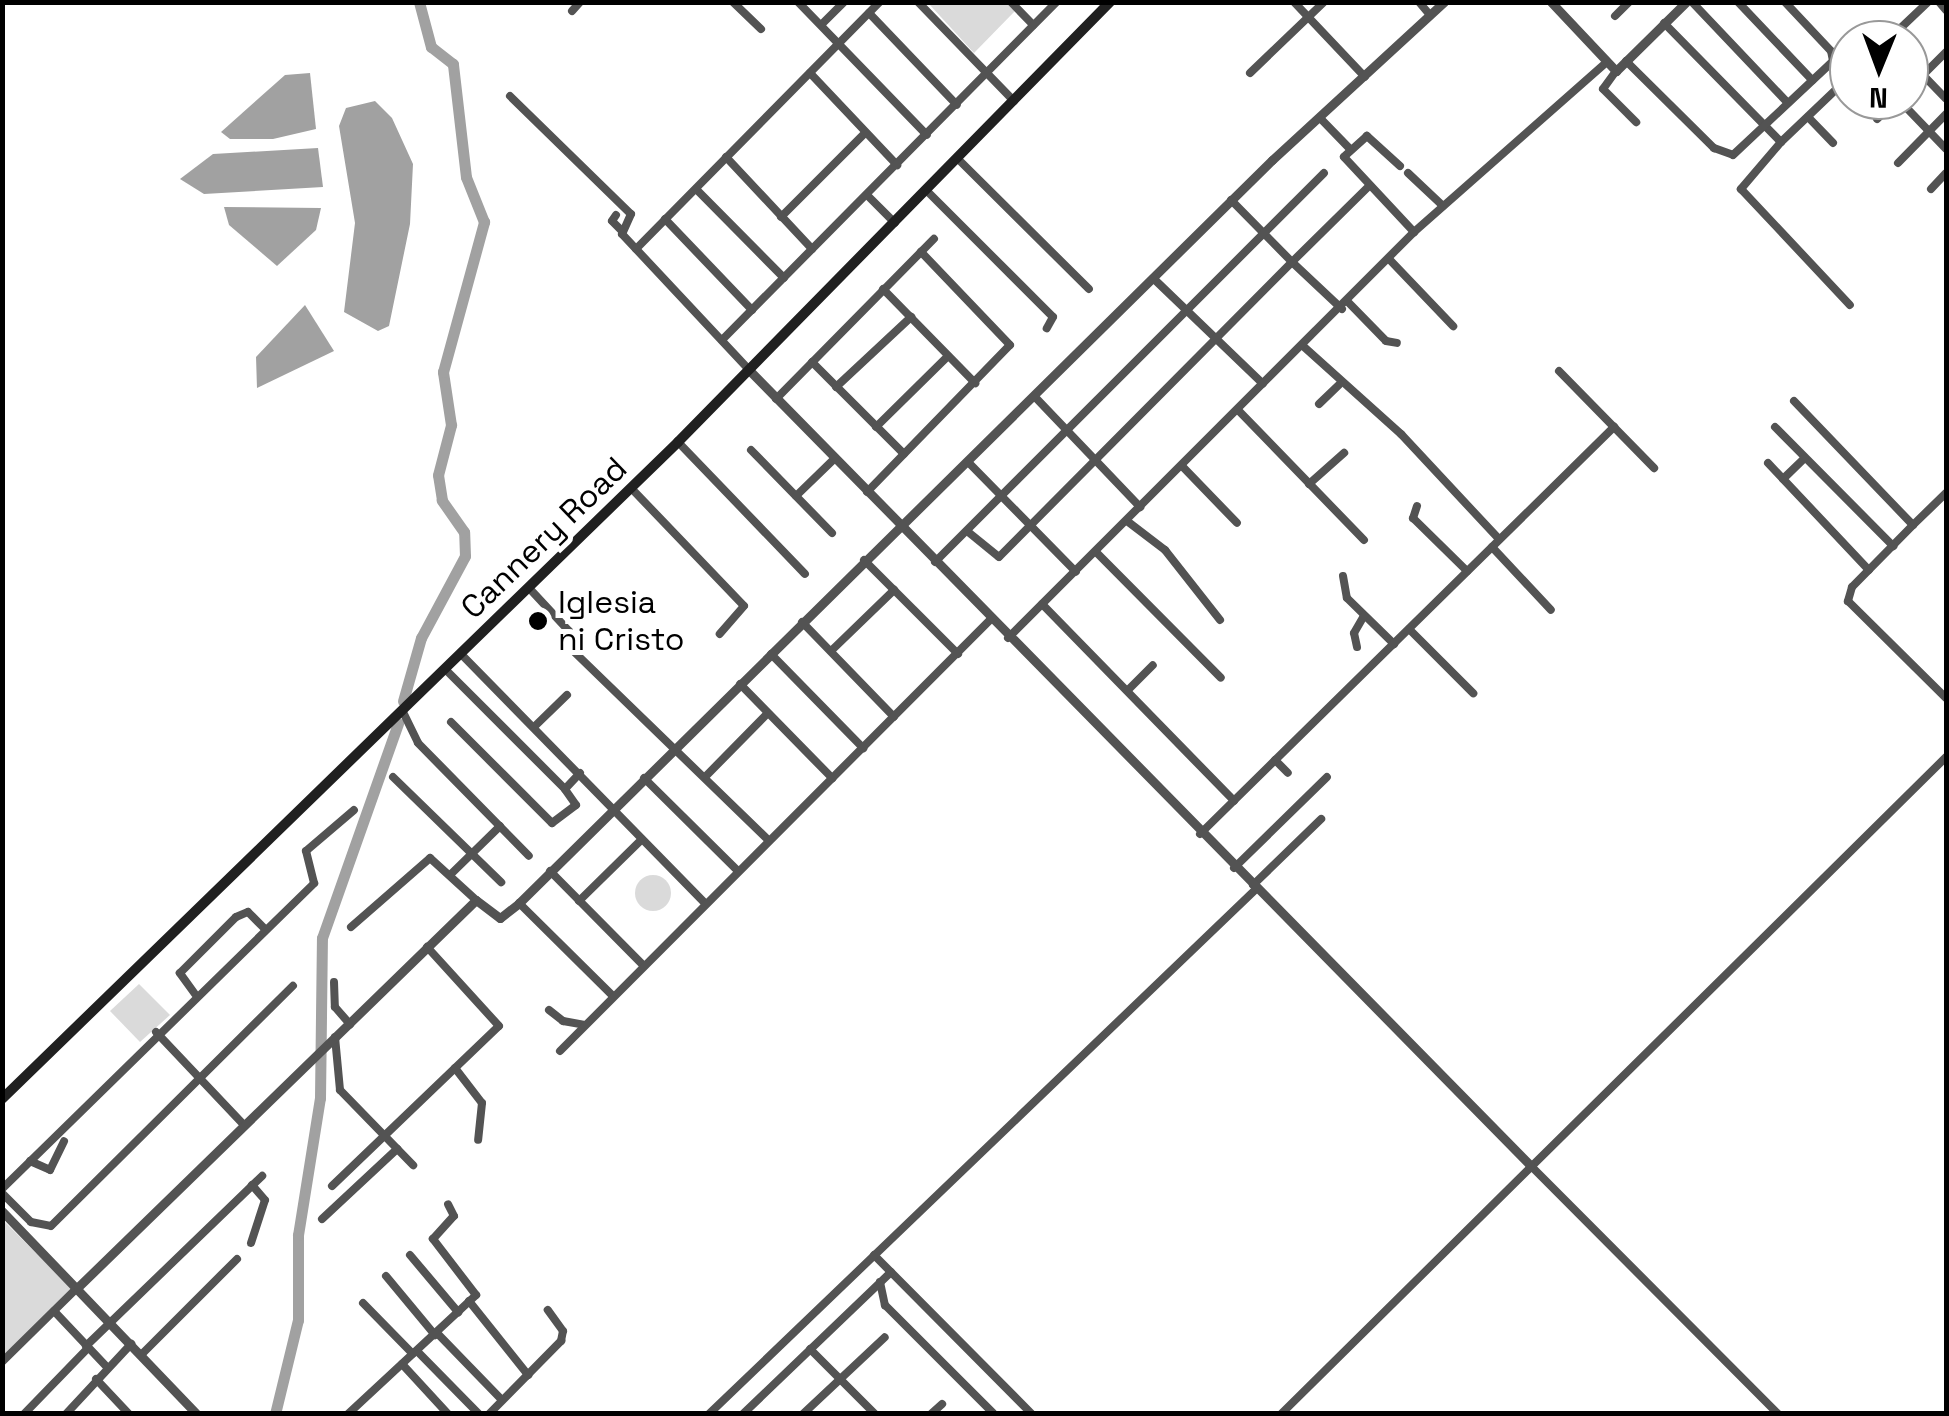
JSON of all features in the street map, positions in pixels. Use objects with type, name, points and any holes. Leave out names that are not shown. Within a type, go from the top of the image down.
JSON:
[{"type":"main road","name":"Cannery Road","points":[[2,1099],[750,371],[1110,2]]},
{"type":"street","points":[[572,11],[580,2]]},
{"type":"street","points":[[733,2],[761,28]]},
{"type":"street","points":[[798,2],[927,135]]},
{"type":"street","points":[[822,24],[844,2]]},
{"type":"street","points":[[636,249],[880,2]]},
{"type":"street","points":[[918,2],[1014,101]]},
{"type":"street","points":[[1011,2],[1033,26]]},
{"type":"street","points":[[722,340],[988,76],[1057,2]]},
{"type":"street","points":[[1294,2],[1365,77]]},
{"type":"street","points":[[1250,73],[1324,2]]},
{"type":"street","points":[[1418,2],[1430,15]]},
{"type":"street","points":[[351,927],[426,859],[437,860],[476,900],[500,918],[519,903],[864,560],[970,464],[1231,200],[1444,2]]},
{"type":"street","points":[[1615,16],[1629,2]]},
{"type":"street","points":[[1636,122],[1602,89],[1689,2],[1788,103]]},
{"type":"street","points":[[1738,2],[1812,80]]},
{"type":"street","points":[[1785,2],[1829,50]]},
{"type":"street","points":[[1909,20],[1928,2]]},
{"type":"street","points":[[1939,2],[1946,10]]},
{"type":"street","points":[[1557,4],[1616,71]]},
{"type":"street","points":[[869,14],[957,106]]},
{"type":"street","points":[[1664,23],[1782,142]]},
{"type":"street","points":[[1008,638],[1414,232],[1607,62]]},
{"type":"street","points":[[1626,62],[1724,155],[1737,154],[1829,64]]},
{"type":"street","points":[[810,73],[897,165]]},
{"type":"street","points":[[510,96],[631,214],[621,230]]},
{"type":"street","points":[[1829,97],[1782,142],[1741,190],[1850,305]]},
{"type":"street","points":[[1898,162],[1946,114]]},
{"type":"street","points":[[1808,117],[1833,143]]},
{"type":"street","points":[[1320,118],[1350,149]]},
{"type":"street","points":[[1919,120],[1946,149]]},
{"type":"street","points":[[781,217],[865,132]]},
{"type":"street","points":[[1414,232],[1345,164],[1350,149],[1370,136],[1443,206]]},
{"type":"street","points":[[726,157],[812,248]]},
{"type":"street","points":[[958,160],[1089,289]]},
{"type":"street","points":[[934,564],[1324,173]]},
{"type":"street","points":[[1930,188],[1946,173]]},
{"type":"street","points":[[967,531],[997,558],[1367,188]]},
{"type":"street","points":[[696,189],[784,278]]},
{"type":"street","points":[[927,191],[1054,317],[1047,328]]},
{"type":"street","points":[[868,196],[895,223]]},
{"type":"street","points":[[1231,200],[1292,262],[1386,342],[1397,343]]},
{"type":"street","points":[[616,215],[612,221],[636,249],[900,530],[1778,1414]]},
{"type":"street","points":[[665,219],[752,310]]},
{"type":"street","points":[[776,398],[934,239]]},
{"type":"street","points":[[866,492],[975,383],[1010,340],[922,252]]},
{"type":"street","points":[[1389,259],[1453,326]]},
{"type":"street","points":[[1154,279],[1263,384]]},
{"type":"street","points":[[883,289],[975,383]]},
{"type":"street","points":[[836,387],[911,317]]},
{"type":"street","points":[[1304,346],[1339,384],[1401,434],[1499,539]]},
{"type":"street","points":[[876,427],[948,356]]},
{"type":"street","points":[[812,362],[904,454]]},
{"type":"street","points":[[1559,371],[1654,468]]},
{"type":"street","points":[[1319,404],[1339,384]]},
{"type":"street","points":[[1036,398],[1140,507]]},
{"type":"street","points":[[1794,401],[1913,525]]},
{"type":"street","points":[[1238,410],[1364,540]]},
{"type":"street","points":[[1200,834],[1614,427]]},
{"type":"street","points":[[1775,427],[1893,546]]},
{"type":"street","points":[[678,442],[806,574]]},
{"type":"street","points":[[751,450],[832,533]]},
{"type":"street","points":[[1309,484],[1344,454]]},
{"type":"street","points":[[1783,479],[1805,458]]},
{"type":"street","points":[[796,496],[834,459]]},
{"type":"street","points":[[1768,463],[1869,570]]},
{"type":"street","points":[[970,464],[1076,572]]},
{"type":"street","points":[[1182,466],[1237,523]]},
{"type":"street","points":[[631,488],[744,606],[720,634]]},
{"type":"street","points":[[1946,493],[1852,587],[1848,601],[1946,698]]},
{"type":"street","points":[[1416,506],[1413,518],[1468,571]]},
{"type":"street","points":[[1127,520],[1165,550],[1220,620]]},
{"type":"street","points":[[1492,547],[1551,610]]},
{"type":"street","points":[[1096,552],[1221,678]]},
{"type":"street","points":[[864,560],[958,654]]},
{"type":"street","points":[[1343,576],[1347,598],[1394,644]]},
{"type":"street","points":[[528,588],[570,631],[566,642],[769,840]]},
{"type":"street","points":[[830,651],[894,590]]},
{"type":"street","points":[[1042,604],[1234,800]]},
{"type":"street","points":[[1358,647],[1354,632],[1364,616]]},
{"type":"street","points":[[560,1051],[990,620]]},
{"type":"street","points":[[802,622],[894,716]]},
{"type":"street","points":[[1409,628],[1473,693]]},
{"type":"street","points":[[461,654],[705,903]]},
{"type":"street","points":[[770,654],[864,748]]},
{"type":"street","points":[[1128,690],[1153,665]]},
{"type":"street","points":[[445,669],[565,788],[576,805],[555,824],[452,722]]},
{"type":"street","points":[[740,684],[832,778]]},
{"type":"street","points":[[534,726],[566,695]]},
{"type":"street","points":[[403,712],[418,743],[529,856]]},
{"type":"street","points":[[706,776],[768,714]]},
{"type":"street","points":[[1281,1414],[1946,757]]},
{"type":"street","points":[[1276,760],[1288,773]]},
{"type":"street","points":[[565,788],[580,773]]},
{"type":"street","points":[[393,777],[501,882]]},
{"type":"street","points":[[1234,868],[1328,777]]},
{"type":"street","points":[[644,778],[738,872]]},
{"type":"street","points":[[294,986],[51,1226],[31,1222],[2,1191],[156,1032],[316,881],[306,851],[354,810]]},
{"type":"street","points":[[709,1414],[1322,819]]},
{"type":"street","points":[[450,875],[500,826]]},
{"type":"street","points":[[579,901],[642,839]]},
{"type":"street","points":[[550,872],[644,965]]},
{"type":"street","points":[[2,1362],[476,900]]},
{"type":"street","points":[[519,903],[613,996]]},
{"type":"street","points":[[196,994],[180,974],[236,917],[248,912],[265,929]]},
{"type":"street","points":[[332,1186],[500,1024],[427,947]]},
{"type":"street","points":[[334,982],[335,1006],[350,1024]]},
{"type":"street","points":[[550,1010],[564,1022],[585,1025]]},
{"type":"street","points":[[156,1032],[243,1124]]},
{"type":"street","points":[[335,1038],[340,1090],[413,1165]]},
{"type":"street","points":[[455,1068],[482,1102],[478,1140]]},
{"type":"street","points":[[30,1161],[50,1170],[64,1141]]},
{"type":"street","points":[[322,1219],[396,1149]]},
{"type":"street","points":[[24,1414],[262,1176]]},
{"type":"street","points":[[251,1243],[265,1200],[252,1185]]},
{"type":"street","points":[[351,1412],[469,1302],[475,1288],[432,1236],[454,1216],[448,1204]]},
{"type":"street","points":[[2,1211],[133,1342],[197,1414]]},
{"type":"street","points":[[874,1254],[1032,1414]]},
{"type":"street","points":[[410,1255],[458,1312]]},
{"type":"street","points":[[143,1353],[237,1259]]},
{"type":"street","points":[[743,1414],[890,1272]]},
{"type":"street","points":[[386,1276],[436,1334],[502,1400]]},
{"type":"street","points":[[880,1282],[885,1305],[993,1413]]},
{"type":"street","points":[[363,1302],[478,1414]]},
{"type":"street","points":[[469,1302],[528,1375]]},
{"type":"street","points":[[54,1310],[107,1367]]},
{"type":"street","points":[[489,1414],[564,1336],[548,1310]]},
{"type":"street","points":[[803,1414],[885,1337]]},
{"type":"street","points":[[66,1414],[133,1342]]},
{"type":"street","points":[[810,1349],[875,1414]]},
{"type":"street","points":[[402,1364],[448,1414]]},
{"type":"street","points":[[96,1379],[129,1414]]},
{"type":"street","points":[[931,1414],[942,1404]]},
{"type":"street","points":[[32,1405],[42,1414]]},
{"type":"shaded area","points":[[1007,3],[1015,11],[974,53],[929,4]]},
{"type":"shaded area","points":[[310,73],[316,129],[273,139],[230,139],[221,132],[285,75]]},
{"type":"shaded area","points":[[375,101],[392,118],[413,164],[410,224],[389,326],[378,331],[344,312],[355,223],[339,126],[346,108]]},
{"type":"shaded area","points":[[318,148],[323,187],[204,194],[180,179],[213,154]]},
{"type":"shaded area","points":[[224,207],[321,208],[316,230],[277,266],[229,225]]},
{"type":"shaded area","points":[[305,305],[334,351],[257,388],[256,357]]},
{"type":"shaded area","points":[[653,875],[666,880],[671,893],[666,906],[653,911],[640,906],[635,893],[640,880]]},
{"type":"shaded area","points":[[139,984],[170,1015],[140,1042],[110,1011]]},
{"type":"shaded area","points":[[3,1220],[72,1289],[3,1356]]},
{"type":"waterway","points":[[403,701],[421,638],[465,556],[464,532],[442,500],[438,475],[451,425],[443,372],[484,222],[466,177],[453,64],[431,47],[419,2]]},
{"type":"waterway","points":[[275,1414],[298,1320],[298,1235],[320,1098],[322,938],[398,723]]},
{"type":"place","name":"Iglesia ni Cristo","points":[[538,621]]}]
